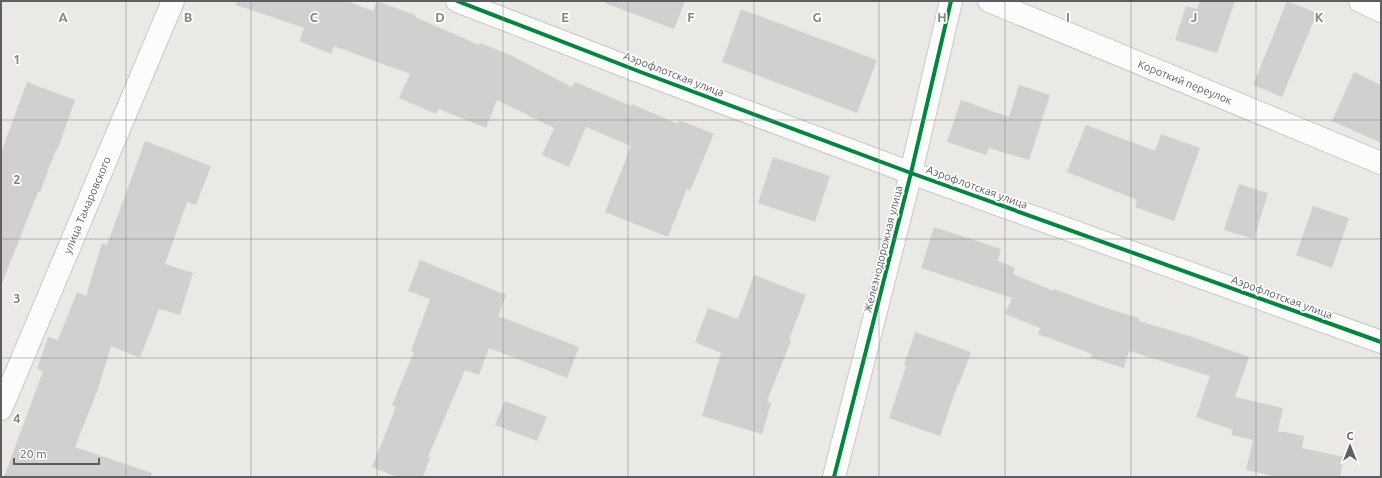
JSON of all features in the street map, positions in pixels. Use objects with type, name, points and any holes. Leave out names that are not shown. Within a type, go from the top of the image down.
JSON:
[{"type":"street","name":"улица Тамаровского","points":[[1,409],[173,1]]},
{"type":"street","name":"Аэрофлотская улица","points":[[457,1],[630,68],[911,173],[1381,342]]},
{"type":"street","name":"Железнодорожная улица","points":[[834,477],[911,173],[951,1]]},
{"type":"street","name":"Короткий переулок","points":[[989,1],[1381,163]]},
{"type":"street","points":[[1360,1],[1381,11]]},
{"type":"building","points":[[237,1],[347,1],[373,11],[377,1],[415,15],[415,17],[479,45],[480,43],[510,55],[572,87],[575,82],[678,124],[679,120],[714,134],[690,191],[687,189],[668,237],[605,212],[631,146],[586,127],[569,167],[542,155],[554,128],[497,100],[486,128],[439,109],[436,114],[399,98],[410,74],[334,46],[331,54],[299,41],[304,28],[236,5]]},
{"type":"building","points":[[605,1],[685,1],[674,29],[605,3]]},
{"type":"building","points":[[1200,1],[1235,1],[1217,53],[1175,40],[1186,6],[1197,9]]},
{"type":"building","points":[[1287,1],[1317,13],[1282,97],[1253,85]]},
{"type":"building","points":[[741,9],[877,60],[857,113],[722,62]]},
{"type":"building","points":[[1354,72],[1381,85],[1381,143],[1332,121]]},
{"type":"building","points":[[27,82],[75,100],[57,151],[56,150],[40,192],[38,192],[3,281],[1,281],[1,153]]},
{"type":"building","points":[[1019,85],[1050,95],[1029,160],[989,148],[986,155],[947,142],[961,100],[1009,117]]},
{"type":"building","points":[[1086,125],[1155,151],[1161,134],[1200,148],[1174,221],[1135,207],[1137,200],[1067,172]]},
{"type":"building","points":[[145,141],[211,166],[196,205],[187,202],[165,264],[193,273],[180,315],[159,309],[140,358],[111,346],[98,389],[75,447],[152,473],[151,477],[4,477],[43,371],[37,369],[48,337],[58,340],[77,292],[86,296],[102,243],[107,245]]},
{"type":"building","points":[[773,157],[830,176],[815,222],[758,203]]},
{"type":"building","points":[[1239,184],[1268,193],[1254,239],[1224,230]]},
{"type":"building","points":[[1313,206],[1349,218],[1332,268],[1296,255]]},
{"type":"building","points":[[934,227],[1001,249],[998,261],[1015,268],[1013,274],[1054,291],[1054,289],[1139,318],[1139,321],[1189,336],[1249,357],[1235,397],[1283,408],[1278,431],[1304,436],[1302,448],[1344,457],[1340,477],[1278,477],[1246,470],[1253,440],[1231,435],[1233,430],[1196,417],[1210,376],[1129,351],[1124,368],[1091,358],[1092,354],[1038,334],[1040,328],[1005,314],[1012,298],[921,268]]},
{"type":"building","points":[[420,260],[506,295],[498,316],[579,347],[567,378],[489,348],[479,375],[465,370],[428,457],[430,458],[423,477],[397,477],[372,467],[396,407],[392,405],[414,352],[411,351],[430,299],[408,291]]},
{"type":"building","points":[[754,275],[806,295],[789,340],[791,341],[767,401],[771,403],[762,434],[702,416],[721,353],[695,342],[708,308],[738,319]]},
{"type":"building","points":[[915,332],[971,352],[940,436],[889,418],[906,366],[904,365]]},
{"type":"building","points":[[505,401],[547,417],[537,441],[495,425]]},
{"type":"cycle path","points":[[457,1],[638,71],[911,173],[1381,342]]},
{"type":"cycle path","points":[[834,477],[911,173],[951,1]]}]
